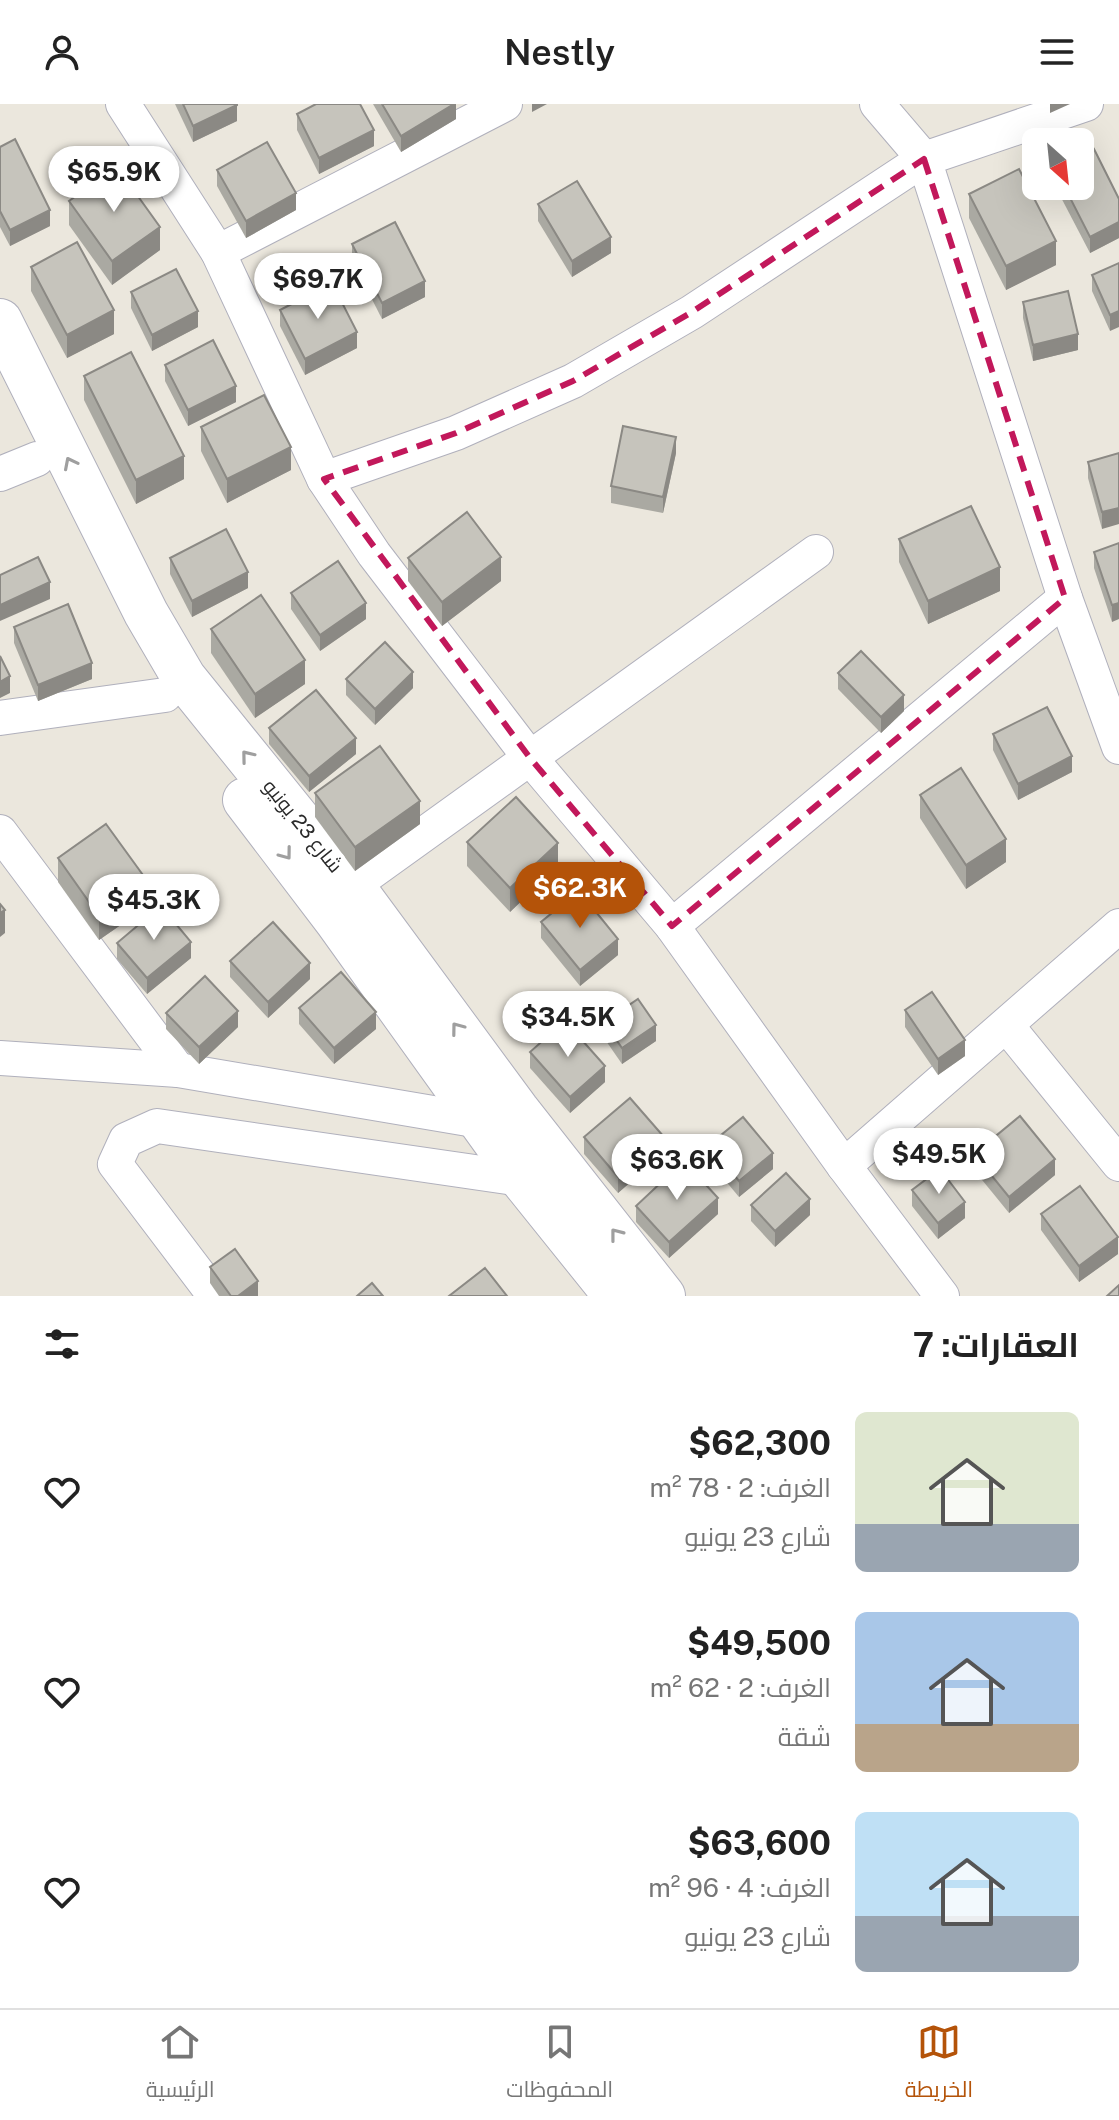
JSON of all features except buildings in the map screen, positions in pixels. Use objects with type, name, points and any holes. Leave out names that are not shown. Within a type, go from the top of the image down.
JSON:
[{"type":"street","points":[[123,104],[218,252],[324,479],[374,554],[530,758],[672,926],[844,1166],[942,1296]]},
{"type":"street","points":[[218,252],[505,104]]},
{"type":"street","points":[[877,104],[924,159],[1065,598],[1119,747]]},
{"type":"street","points":[[324,479],[456,433],[573,381],[692,312],[924,159],[1086,104]]},
{"type":"street","name":"شارع 23 يونيو","points":[[0,321],[146,613],[174,686],[522,1179],[616,1296]]},
{"type":"street","name":"شارع 23 يونيو","points":[[0,382],[18,466],[121,623],[352,886],[517,1110],[663,1296]]},
{"type":"street","points":[[352,886],[816,552]]},
{"type":"street","points":[[672,926],[1065,598]]},
{"type":"street","points":[[0,718],[174,686]]},
{"type":"street","points":[[0,832],[178,1070]]},
{"type":"street","points":[[844,1166],[1119,926]]},
{"type":"street","points":[[1007,1026],[1119,1164]]},
{"type":"street","points":[[0,1058],[178,1070],[480,1121]]},
{"type":"street","points":[[215,1296],[115,1164],[126,1140],[157,1126],[522,1179]]},
{"type":"highlighted area","points":[[924,159],[1065,598],[672,926],[530,758],[324,479],[456,433],[573,381],[692,312]]}]
